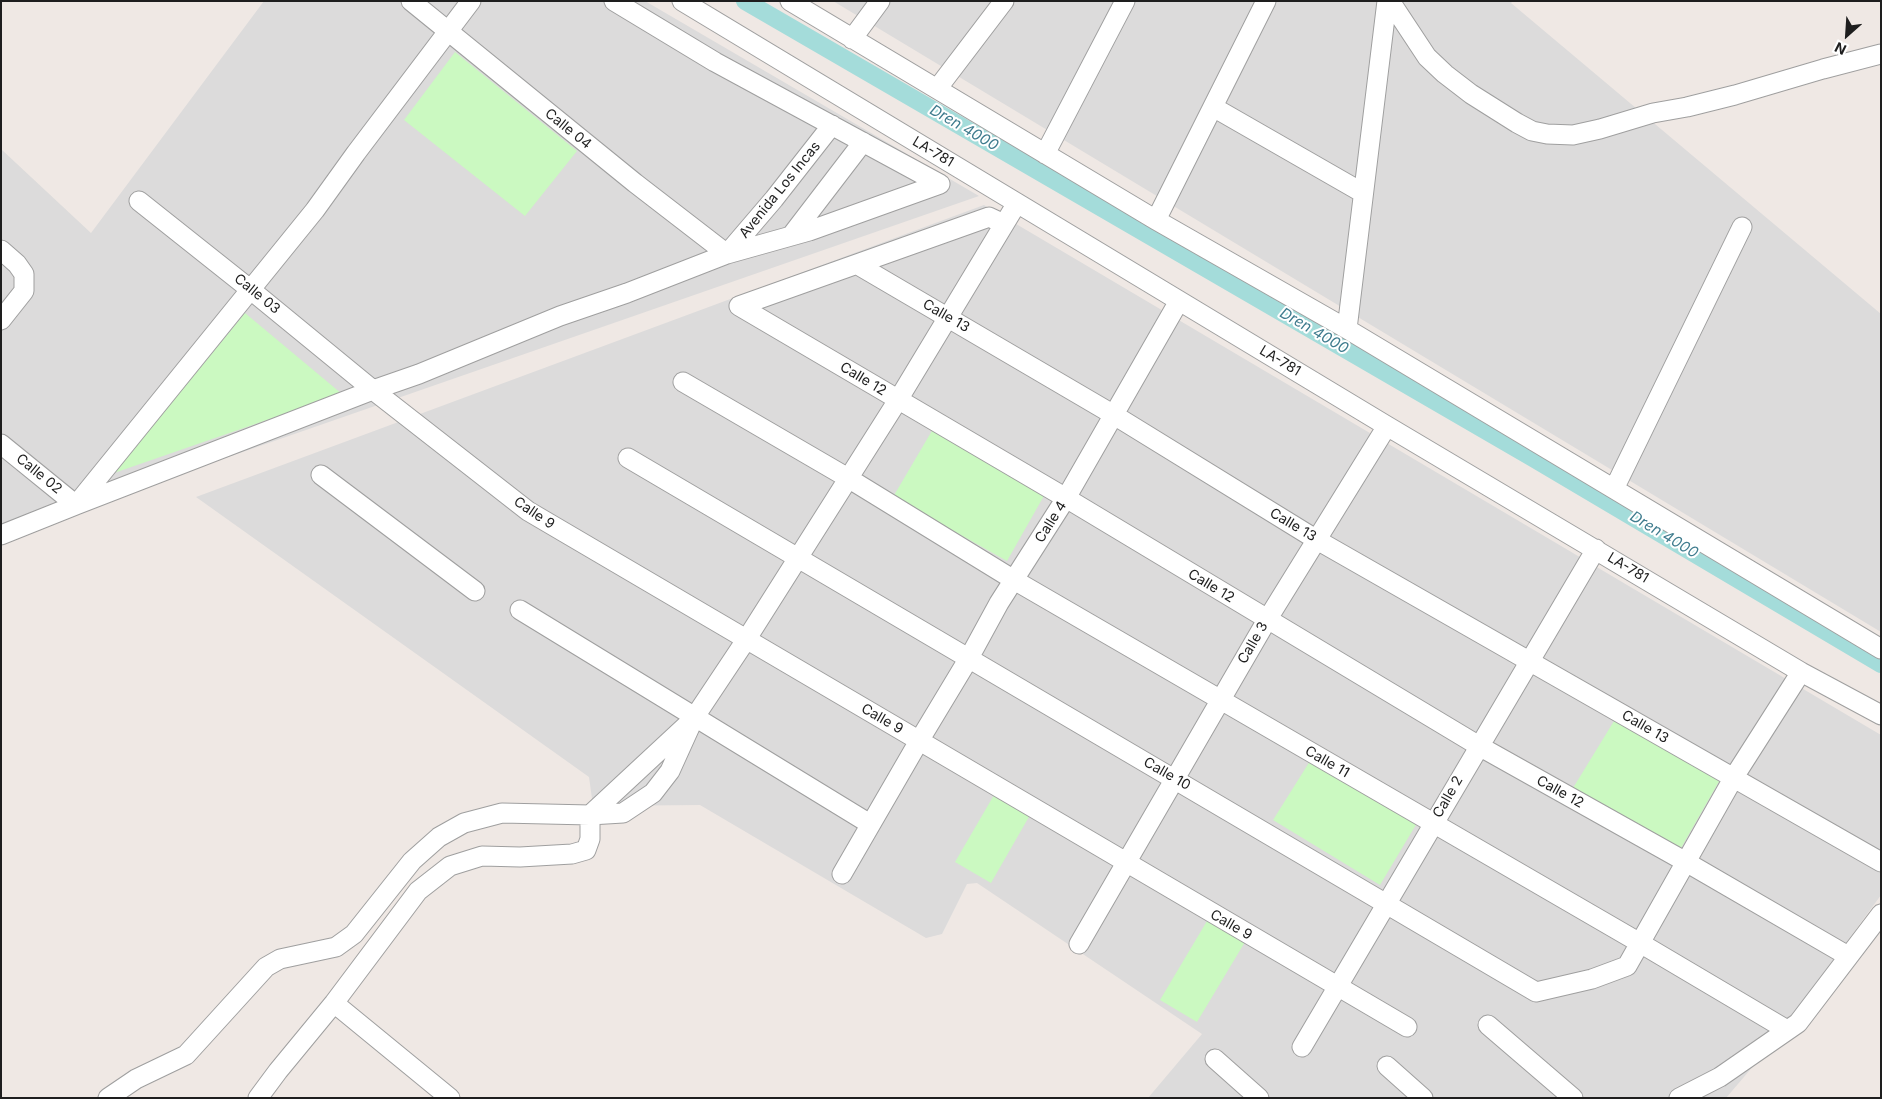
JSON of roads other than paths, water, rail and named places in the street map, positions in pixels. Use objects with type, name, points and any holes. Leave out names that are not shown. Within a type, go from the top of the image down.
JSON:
[{"type":"street","name":"Calle 04","points":[[411,1],[635,183],[728,254]]},
{"type":"street","points":[[76,505],[315,210],[471,1]]},
{"type":"street","points":[[1,535],[373,390],[420,374],[560,316],[628,293],[728,254],[791,236],[940,184],[715,62],[614,1]]},
{"type":"street","name":"LA-781","points":[[682,1],[1387,426],[1801,672],[1881,715]]},
{"type":"street","points":[[790,1],[1156,220],[1347,329],[1881,649]]},
{"type":"street","points":[[852,39],[880,1]]},
{"type":"street","points":[[937,89],[1004,1]]},
{"type":"street","points":[[1045,154],[1125,1]]},
{"type":"street","points":[[1156,220],[1266,1]]},
{"type":"street","points":[[1388,1],[1427,57],[1445,74],[1499,113],[1532,130],[1547,134],[1574,135],[1591,131],[1653,113],[1727,97],[1881,54]]},
{"type":"street","points":[[1347,329],[1388,1]]},
{"type":"street","points":[[1213,107],[1363,193]]},
{"type":"street","name":"Avenida Los Incas","points":[[728,254],[832,125]]},
{"type":"street","points":[[791,236],[863,142]]},
{"type":"street","name":"Calle 03","points":[[139,201],[252,290],[373,390]]},
{"type":"street","points":[[108,1098],[136,1079],[186,1055],[266,967],[280,959],[336,948],[354,934],[412,861],[440,837],[464,823],[502,814],[590,815],[623,813],[653,793],[670,771],[694,718],[746,640],[898,400],[1017,203]]},
{"type":"street","points":[[858,265],[989,217],[1004,224]]},
{"type":"street","points":[[1614,489],[1742,227]]},
{"type":"street","points":[[1,250],[24,274],[24,291],[1,320]]},
{"type":"street","name":"Calle 12","points":[[858,265],[739,306],[1066,498],[1478,746],[1686,862],[1848,956]]},
{"type":"street","name":"Calle 13","points":[[858,265],[1114,415],[1317,540],[1881,862]]},
{"type":"street","name":"Calle 4","points":[[842,874],[969,658],[999,602],[1066,498],[1180,301]]},
{"type":"street","name":"Calle 11","points":[[684,382],[848,478],[1014,580],[1787,1030]]},
{"type":"street","name":"Calle 9","points":[[373,390],[528,511],[1407,1027]]},
{"type":"street","name":"Calle 3","points":[[1079,944],[1267,620],[1387,426]]},
{"type":"street","name":"Calle 02","points":[[1,444],[76,505]]},
{"type":"street","name":"Calle 10","points":[[628,458],[1386,902],[1536,992],[1592,978],[1627,966],[1640,943]]},
{"type":"street","points":[[321,475],[475,591]]},
{"type":"street","name":"Calle 2","points":[[1302,1047],[1596,549]]},
{"type":"street","points":[[520,610],[870,824]]},
{"type":"street","points":[[1640,943],[1734,777],[1801,672]]},
{"type":"street","points":[[258,1098],[334,1003],[418,891],[450,866],[482,856],[572,854],[586,850],[590,839],[590,815],[694,718]]},
{"type":"street","points":[[1680,1098],[1720,1077],[1798,1023],[1881,914]]},
{"type":"street","points":[[334,1003],[450,1098]]},
{"type":"street","points":[[1488,1025],[1573,1098]]},
{"type":"street","points":[[1215,1058],[1259,1098]]},
{"type":"street","points":[[1387,1066],[1423,1098]]},
{"type":"waterway","name":"Dren 4000","points":[[745,1],[1533,458],[1881,664]]}]
